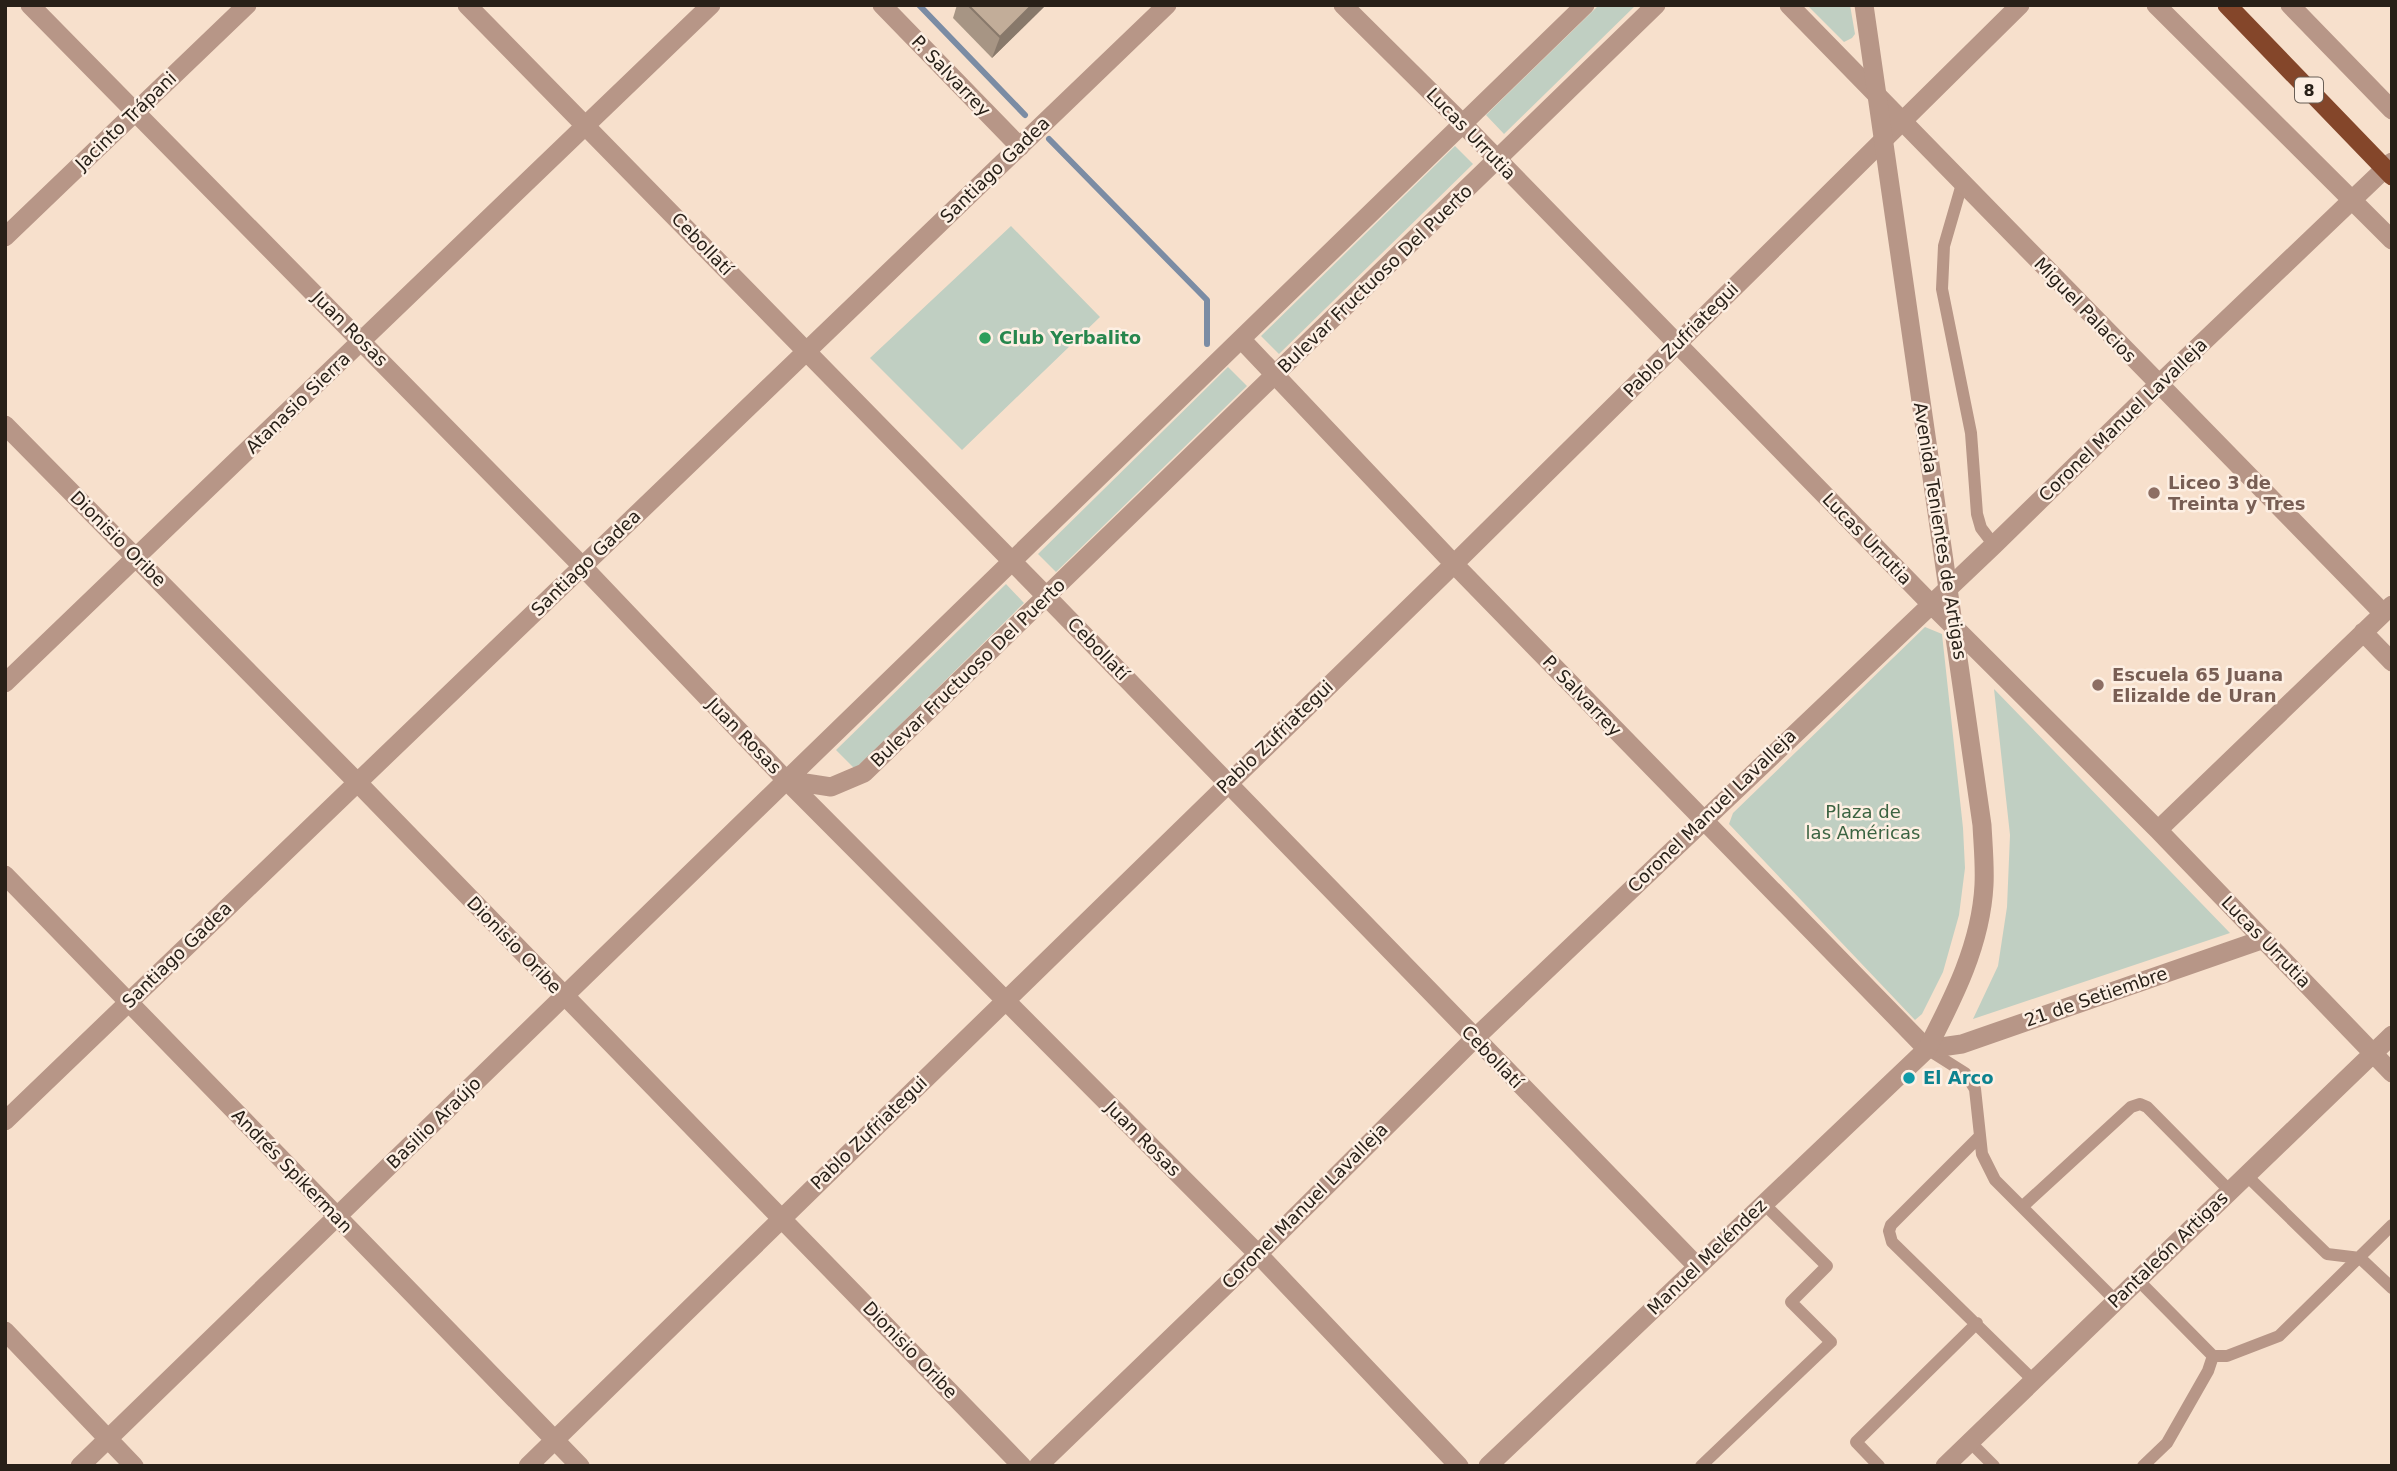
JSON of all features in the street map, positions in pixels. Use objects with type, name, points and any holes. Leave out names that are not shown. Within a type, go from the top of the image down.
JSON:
[{"type":"highway","name":"8","points":[[2227,5],[2390,169]]},
{"type":"street","name":"Juan Rosas","points":[[30,5],[583,567],[786,780],[1258,1254],[1459,1466]]},
{"type":"street","name":"Jacinto Trápani","points":[[5,237],[247,5]]},
{"type":"street","name":"Cebollatí","points":[[467,5],[1048,597],[1697,1266]]},
{"type":"street","name":"Atanasio Sierra","points":[[5,683],[711,5]]},
{"type":"street","name":"P. Salvarrey","points":[[882,5],[1020,147]]},
{"type":"street","name":"Santiago Gadea","points":[[5,1121],[1167,5]]},
{"type":"street","name":"Lucas Urrutia","points":[[1343,5],[1931,604],[2158,830],[2392,1073]]},
{"type":"street","points":[[786,780],[1585,5]]},
{"type":"street","name":"Bulevar Fructuoso Del Puerto","points":[[786,780],[831,787],[864,773],[1656,5]]},
{"type":"street","name":"Miguel Palacios","points":[[1788,5],[2158,384],[2387,609]]},
{"type":"street","name":"Avenida Tenientes de Artigas","points":[[1864,5],[1982,825],[1984,886],[1973,947],[1954,997],[1927,1048]]},
{"type":"street","name":"Pablo Zufriategui","points":[[528,1466],[1454,564],[2020,5]]},
{"type":"street","points":[[2156,5],[2392,240]]},
{"type":"street","points":[[2290,5],[2392,110]]},
{"type":"street","name":"Coronel Manuel Lavalleja","points":[[1038,1466],[1258,1254],[1474,1039],[1994,545],[2158,384],[2353,200],[2390,169]]},
{"type":"street","name":"P. Salvarrey","points":[[1241,339],[1454,564],[1927,1048]]},
{"type":"street","name":"Dionisio Oribe","points":[[5,425],[358,783],[1022,1466]]},
{"type":"street","points":[[2158,830],[2387,609]]},
{"type":"street","points":[[2363,632],[2392,662]]},
{"type":"street","name":"Basilio Araújo","points":[[80,1466],[786,780]]},
{"type":"street","name":"Andrés Spikerman","points":[[5,875],[580,1466]]},
{"type":"street","name":"21 de Setiembre","points":[[1927,1048],[1962,1044],[2264,939]]},
{"type":"street","name":"Pantaleón Artigas","points":[[1945,1466],[2392,1035]]},
{"type":"street","name":"Manuel Meléndez","points":[[1488,1466],[1927,1048]]},
{"type":"street","points":[[5,1331],[134,1466]]},
{"type":"lane","points":[[1962,184],[1944,246],[1942,289],[1971,433],[1977,514],[1981,528],[1994,545]]},
{"type":"lane","points":[[1927,1048],[1965,1073],[1975,1089],[1982,1154],[1995,1180],[2116,1301]]},
{"type":"lane","points":[[2022,1207],[2131,1107],[2140,1104],[2147,1107],[2230,1191]]},
{"type":"lane","points":[[1980,1136],[1891,1225],[1889,1231],[1892,1242],[2034,1381]]},
{"type":"lane","points":[[2246,1175],[2327,1254],[2360,1258],[2392,1288]]},
{"type":"lane","points":[[1701,1466],[1831,1342],[1791,1302],[1827,1266],[1763,1203]]},
{"type":"lane","points":[[2137,1280],[2213,1356],[2227,1356],[2279,1336],[2392,1225]]},
{"type":"lane","points":[[1880,1466],[1856,1443],[1977,1323]]},
{"type":"lane","points":[[2143,1466],[2167,1443],[2208,1371],[2213,1356]]},
{"type":"lane","points":[[1970,1442],[1994,1466]]},
{"type":"green space","points":[[1599,5],[1636,5],[1504,134],[1486,115]]},
{"type":"green space","points":[[1807,5],[1850,5],[1855,34],[1844,42]]},
{"type":"green space","points":[[1455,146],[1473,164],[1279,354],[1261,336]]},
{"type":"green space","name":"Club Yerbalito","points":[[1011,226],[1100,317],[962,450],[870,358]]},
{"type":"green space","points":[[1228,367],[1247,386],[1056,572],[1038,554]]},
{"type":"green space","points":[[1006,584],[1024,603],[855,769],[836,750]]},
{"type":"green space","name":"Plaza de las Américas","points":[[1925,627],[1942,634],[1965,868],[1959,915],[1943,972],[1922,1014],[1915,1020],[1729,824],[1733,813]]},
{"type":"green space","points":[[1994,689],[2230,933],[1973,1019],[1998,966],[2007,907],[2010,835]]},
{"type":"building","points":[[968,5],[1032,5],[1000,37]]},
{"type":"waterway","points":[[919,5],[1025,115]]},
{"type":"waterway","points":[[1049,139],[1207,300],[1207,344]]},
{"type":"place","name":"Club Yerbalito","points":[[985,338]]},
{"type":"place","name":"Liceo 3 de Treinta y Tres","points":[[2154,493]]},
{"type":"place","name":"Escuela 65 Juana Elizalde de Uran","points":[[2098,685]]},
{"type":"place","name":"El Arco","points":[[1909,1078]]}]
